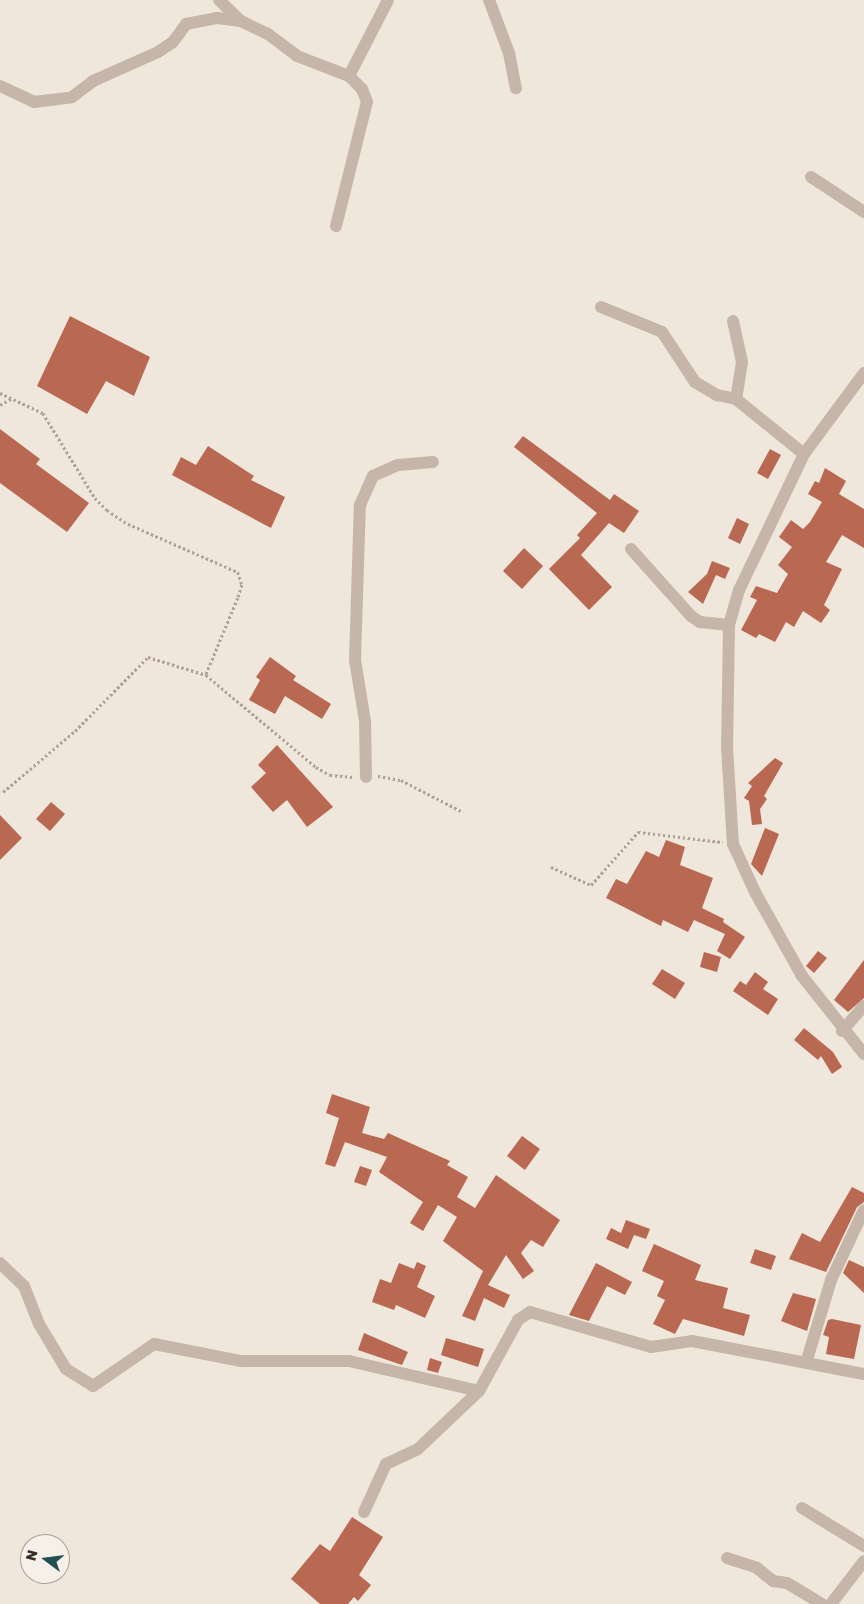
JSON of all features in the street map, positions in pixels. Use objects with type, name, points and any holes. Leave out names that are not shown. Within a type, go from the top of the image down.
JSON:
[{"type":"street","points":[[220,0],[241,21]]},
{"type":"street","points":[[349,76],[388,0]]},
{"type":"street","points":[[489,0],[509,53],[516,88]]},
{"type":"street","points":[[0,86],[34,102],[72,97],[94,81],[158,52],[186,24],[217,18],[241,21],[268,34],[297,56],[349,76],[362,89],[366,102],[336,226]]},
{"type":"street","points":[[811,177],[864,212]]},
{"type":"street","points":[[601,307],[662,332],[695,382],[717,395],[736,399],[765,426],[804,454]]},
{"type":"street","points":[[733,321],[742,362],[736,399]]},
{"type":"street","points":[[864,373],[804,454],[752,558],[723,626],[727,748],[733,844],[802,976],[842,1031],[864,1054]]},
{"type":"street","points":[[366,777],[365,721],[355,660],[360,505],[374,476],[398,465],[433,462]]},
{"type":"street","points":[[631,549],[700,622],[723,626]]},
{"type":"street","points":[[842,1031],[864,1006]]},
{"type":"street","points":[[806,1363],[831,1280],[864,1210]]},
{"type":"street","points":[[0,1263],[24,1286],[39,1324],[66,1369],[93,1386],[154,1344],[241,1361],[354,1362],[479,1391]]},
{"type":"street","points":[[364,1512],[386,1464],[418,1449],[479,1391],[518,1320],[530,1312],[651,1347],[692,1341],[864,1374]]},
{"type":"street","points":[[802,1508],[864,1546]]},
{"type":"street","points":[[727,1558],[757,1568],[774,1581],[787,1583],[822,1604]]},
{"type":"street","points":[[831,1604],[864,1561]]},
{"type":"path","points":[[0,393],[44,413],[84,482],[107,510],[128,524],[238,572],[242,584],[238,598],[206,675]]},
{"type":"path","points":[[0,405],[12,398]]},
{"type":"path","points":[[3,792],[75,731],[148,657],[206,675],[316,768],[330,775],[401,780],[463,812]]},
{"type":"path","points":[[550,867],[591,885],[631,838],[644,831],[733,844]]},
{"type":"building","points":[[70,316],[150,357],[134,396],[106,381],[87,414],[37,386]]},
{"type":"building","points":[[0,429],[40,459],[36,464],[89,503],[67,532],[0,483]]},
{"type":"building","points":[[523,436],[610,500],[614,494],[639,511],[624,533],[609,523],[581,555],[612,587],[589,610],[549,569],[580,538],[577,535],[597,513],[514,447]]},
{"type":"building","points":[[208,446],[254,476],[251,480],[285,497],[271,528],[172,475],[181,457],[196,465]]},
{"type":"building","points":[[770,449],[781,455],[768,479],[757,473]]},
{"type":"building","points":[[825,468],[846,481],[839,494],[864,509],[864,548],[842,535],[826,562],[842,569],[824,605],[830,610],[821,623],[803,611],[794,627],[786,622],[775,642],[759,634],[756,638],[741,630],[757,600],[750,597],[756,586],[777,593],[788,574],[778,565],[792,547],[779,537],[791,520],[803,529],[810,522],[822,502],[808,494],[815,481],[819,483]]},
{"type":"building","points":[[737,518],[749,524],[740,544],[728,538]]},
{"type":"building","points":[[524,548],[543,566],[522,589],[503,571]]},
{"type":"building","points":[[712,561],[730,568],[725,579],[716,575],[703,604],[688,592],[707,574]]},
{"type":"building","points":[[270,657],[296,676],[293,680],[331,704],[322,719],[285,696],[275,714],[249,700],[260,680],[256,677]]},
{"type":"building","points":[[277,745],[333,807],[307,827],[287,800],[273,812],[251,787],[266,773],[258,765]]},
{"type":"building","points":[[775,758],[783,763],[764,796],[767,799],[760,809],[762,824],[752,825],[749,801],[744,798],[752,786],[748,783]]},
{"type":"building","points":[[51,802],[65,814],[50,831],[36,819]]},
{"type":"building","points":[[0,815],[22,838],[0,860]]},
{"type":"building","points":[[765,828],[779,834],[762,876],[751,864]]},
{"type":"building","points":[[666,840],[685,847],[680,865],[713,878],[702,908],[724,919],[723,922],[745,937],[730,959],[717,951],[725,934],[694,920],[688,932],[663,920],[661,926],[606,898],[616,879],[627,884],[646,851],[659,857]]},
{"type":"building","points":[[818,951],[827,958],[814,973],[806,966]]},
{"type":"building","points":[[704,952],[721,957],[717,972],[700,967]]},
{"type":"building","points":[[864,960],[864,998],[848,1012],[834,1000]]},
{"type":"building","points":[[662,969],[685,983],[675,999],[652,984]]},
{"type":"building","points":[[755,972],[768,982],[763,989],[778,999],[768,1015],[733,991],[740,981],[746,985]]},
{"type":"building","points":[[804,1028],[833,1052],[842,1067],[832,1074],[821,1056],[818,1060],[794,1040]]},
{"type":"building","points":[[332,1094],[370,1107],[362,1133],[384,1139],[388,1133],[450,1161],[447,1165],[468,1177],[457,1197],[475,1208],[496,1175],[560,1220],[543,1247],[531,1240],[521,1253],[534,1271],[523,1279],[506,1255],[488,1285],[510,1295],[504,1308],[484,1298],[475,1321],[462,1316],[483,1271],[443,1241],[457,1217],[438,1205],[423,1231],[410,1223],[423,1202],[379,1172],[387,1157],[345,1142],[335,1167],[325,1164],[339,1118],[326,1113]]},
{"type":"building","points":[[522,1136],[540,1149],[525,1170],[507,1156]]},
{"type":"building","points":[[360,1166],[372,1170],[366,1186],[354,1182]]},
{"type":"building","points":[[852,1187],[864,1193],[864,1202],[857,1207],[826,1272],[789,1259],[802,1233],[820,1242]]},
{"type":"building","points":[[626,1220],[650,1229],[646,1239],[634,1235],[628,1249],[606,1239],[611,1228],[621,1233]]},
{"type":"building","points":[[654,1244],[701,1265],[695,1280],[728,1288],[723,1308],[750,1315],[744,1336],[683,1319],[675,1334],[653,1324],[665,1300],[657,1296],[664,1281],[642,1271]]},
{"type":"building","points":[[755,1249],[776,1256],[771,1270],[750,1263]]},
{"type":"building","points":[[849,1260],[864,1267],[864,1293],[843,1273]]},
{"type":"building","points":[[417,1262],[426,1266],[417,1287],[435,1296],[425,1318],[396,1305],[394,1310],[372,1302],[380,1279],[391,1283],[399,1263],[414,1269]]},
{"type":"building","points":[[596,1263],[632,1282],[625,1295],[607,1286],[589,1321],[569,1315]]},
{"type":"building","points":[[793,1293],[816,1299],[807,1331],[781,1321]]},
{"type":"building","points":[[832,1319],[861,1325],[854,1359],[826,1354],[829,1337],[823,1335],[828,1320]]},
{"type":"building","points":[[364,1333],[408,1352],[402,1365],[358,1350]]},
{"type":"building","points":[[446,1338],[484,1349],[478,1367],[441,1355]]},
{"type":"building","points":[[430,1358],[442,1362],[438,1373],[427,1370]]},
{"type":"building","points":[[352,1517],[383,1537],[359,1575],[371,1585],[358,1601],[354,1597],[348,1604],[320,1604],[291,1579],[320,1544],[330,1551]]}]
